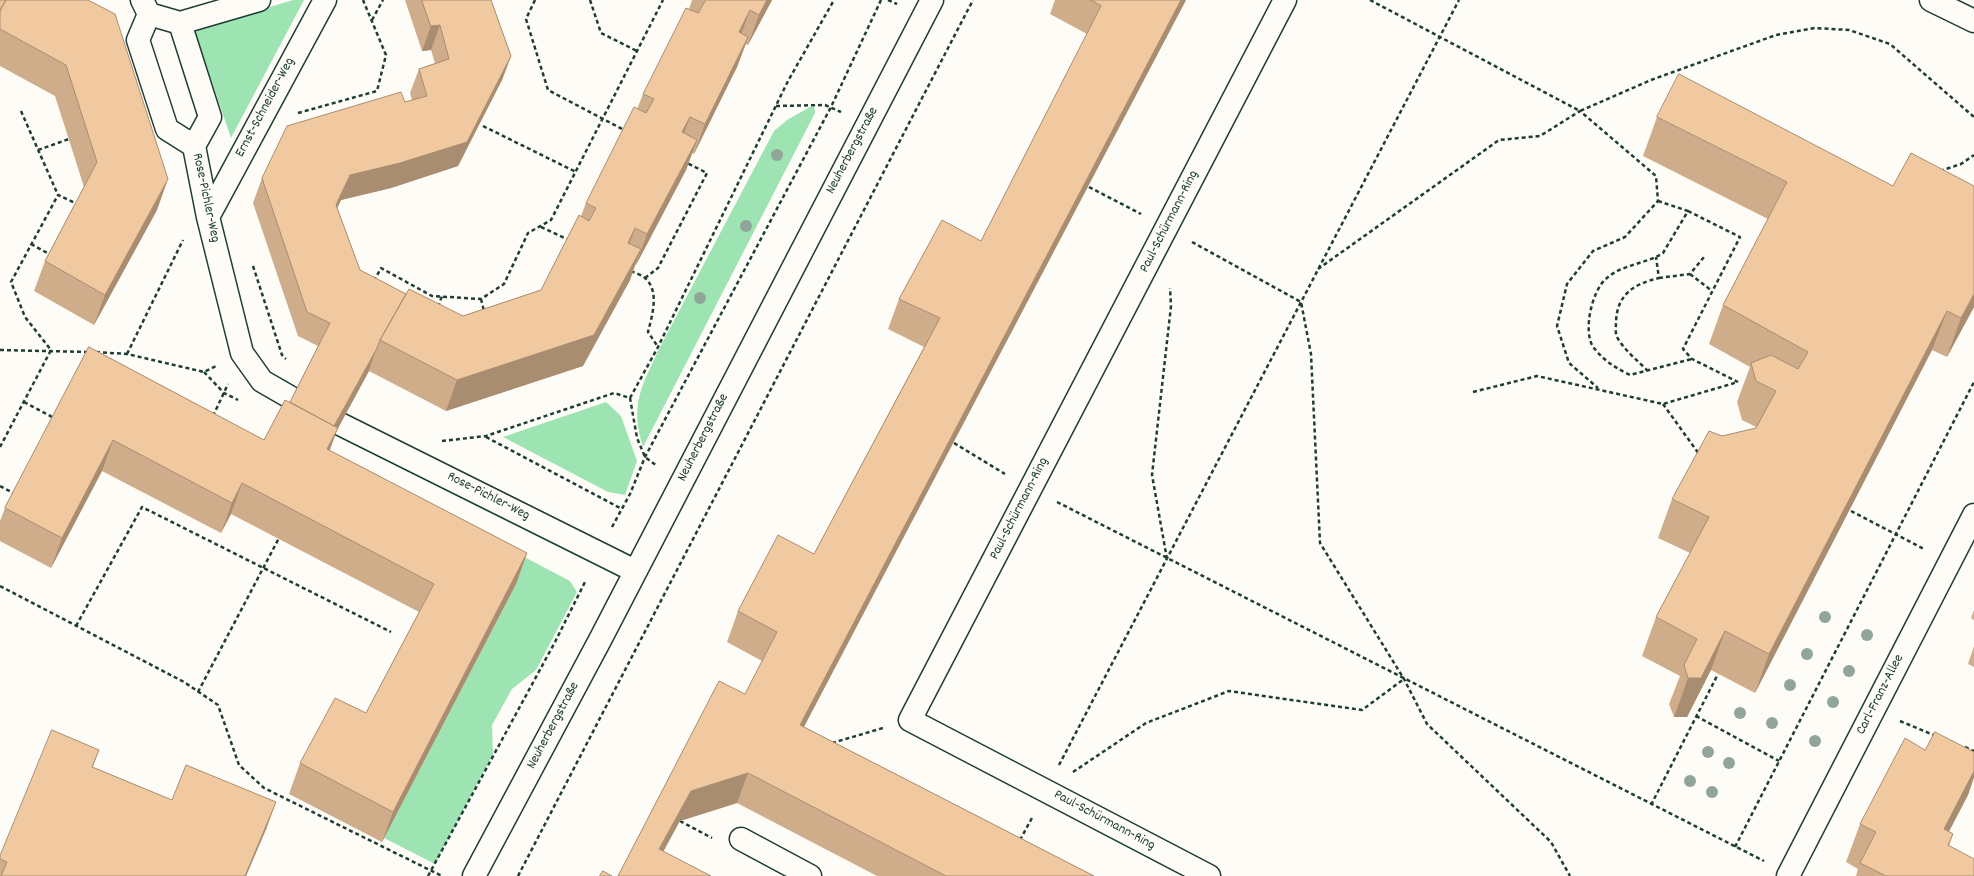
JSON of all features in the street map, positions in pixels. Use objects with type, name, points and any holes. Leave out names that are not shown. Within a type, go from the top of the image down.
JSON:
[{"type":"street","points":[[194,146],[167,130],[138,40],[146,7],[180,24],[259,0]]},
{"type":"street","name":"Ernst-Schneider-Weg","points":[[208,217],[325,0]]},
{"type":"street","name":"Neuherbergstraße","points":[[474,876],[635,571],[932,0]]},
{"type":"street","name":"Paul-Schürmann-Ring","points":[[1209,876],[910,720],[1285,0]]},
{"type":"street","points":[[1931,0],[1974,21]]},
{"type":"street","name":"Rose-Pichler-Weg","points":[[180,24],[210,117],[194,146],[208,217],[242,353],[262,381],[295,400]]},
{"type":"street","name":"Rose-Pichler-Weg","points":[[340,424],[635,571]]},
{"type":"street","name":"Carl-Franz-Allee","points":[[1789,875],[1974,515]]},
{"type":"street","points":[[742,839],[810,876]]},
{"type":"path","points":[[257,125],[377,91],[386,55],[363,0]]},
{"type":"path","points":[[372,21],[383,0]]},
{"type":"path","points":[[535,0],[526,19],[548,90],[631,133]]},
{"type":"path","points":[[590,0],[601,33],[637,50]]},
{"type":"path","points":[[372,286],[381,268],[432,296],[481,300],[504,284],[528,233],[551,220],[663,0]]},
{"type":"path","points":[[681,482],[645,457],[637,438],[630,398],[658,347],[776,106],[834,0]]},
{"type":"path","points":[[428,876],[555,642],[598,553],[622,509],[645,457],[831,108],[880,0]]},
{"type":"path","points":[[518,876],[676,575],[973,0]]},
{"type":"path","points":[[1370,0],[1580,111],[1656,176],[1658,201],[1625,237],[1593,251],[1567,284],[1557,326],[1569,363],[1598,388]]},
{"type":"path","points":[[1017,846],[1459,0]]},
{"type":"path","points":[[1318,270],[1499,140],[1540,136],[1580,111],[1651,80],[1768,37],[1815,28],[1849,30],[1890,44],[1974,117]]},
{"type":"path","points":[[776,106],[825,105],[867,124]]},
{"type":"path","points":[[22,111],[58,195],[79,206]]},
{"type":"path","points":[[483,126],[576,172]]},
{"type":"path","points":[[38,150],[69,138]]},
{"type":"path","points":[[1933,173],[1961,164],[1974,155]]},
{"type":"path","points":[[646,278],[658,268],[707,173],[687,162]]},
{"type":"path","points":[[1089,187],[1301,302]]},
{"type":"path","points":[[51,350],[25,317],[11,282],[58,195]]},
{"type":"path","points":[[1473,392],[1537,376],[1598,388],[1663,404],[1738,382],[1692,359],[1683,349],[1740,236],[1688,211],[1658,201]]},
{"type":"path","points":[[1688,211],[1662,253],[1656,257],[1626,267],[1606,278],[1593,298],[1588,324],[1592,347],[1611,366],[1630,375],[1649,372],[1692,359]]},
{"type":"path","points":[[127,354],[181,241],[208,217]]},
{"type":"path","points":[[541,226],[576,244]]},
{"type":"path","points":[[31,244],[53,256]]},
{"type":"path","points":[[1656,257],[1659,278]]},
{"type":"path","points":[[1649,372],[1630,354],[1616,336],[1617,310],[1627,291],[1646,281],[1690,274],[1704,257]]},
{"type":"path","points":[[250,258],[282,355],[287,360]]},
{"type":"path","points":[[625,268],[646,278],[653,291],[653,311],[648,332],[658,347]]},
{"type":"path","points":[[1690,274],[1712,291]]},
{"type":"path","points":[[1167,559],[1152,475],[1171,306],[1170,283]]},
{"type":"path","points":[[437,310],[442,296]]},
{"type":"path","points":[[481,300],[486,317]]},
{"type":"path","points":[[1301,302],[1311,354],[1320,543],[1404,679],[1427,724],[1551,842],[1570,876]]},
{"type":"path","points":[[0,350],[51,350],[127,354],[204,372],[242,353]]},
{"type":"path","points":[[0,447],[51,350]]},
{"type":"path","points":[[212,419],[242,353]]},
{"type":"path","points":[[1734,847],[1974,382]]},
{"type":"path","points":[[441,441],[486,436],[614,393],[630,398]]},
{"type":"path","points":[[24,402],[56,419]]},
{"type":"path","points":[[1663,404],[1701,457]]},
{"type":"path","points":[[486,436],[622,509]]},
{"type":"path","points":[[954,443],[1031,489],[1789,875]]},
{"type":"path","points":[[0,486],[17,494]]},
{"type":"path","points":[[76,626],[142,507],[391,632]]},
{"type":"path","points":[[1851,511],[1950,562]]},
{"type":"path","points":[[198,692],[279,538]]},
{"type":"path","points":[[0,586],[184,682],[218,705],[239,765],[264,788],[442,876]]},
{"type":"path","points":[[1651,804],[1718,674]]},
{"type":"path","points":[[1046,791],[1146,723],[1229,691],[1362,710],[1404,679]]},
{"type":"path","points":[[1873,710],[1938,737]]},
{"type":"path","points":[[1696,716],[1779,761]]},
{"type":"path","points":[[827,744],[910,720]]},
{"type":"path","points":[[1960,746],[1974,751]]},
{"type":"green space","points":[[293,0],[304,0],[231,138],[194,30]]},
{"type":"green space","points":[[810,107],[814,107],[815,113],[643,447],[637,419],[639,397],[658,351],[774,131],[787,120]]},
{"type":"green space","points":[[606,402],[621,416],[637,461],[625,495],[608,492],[503,437]]},
{"type":"green space","points":[[492,540],[570,581],[577,592],[536,670],[512,689],[492,725],[493,754],[435,864],[384,838],[516,584],[480,565]]},
{"type":"building","points":[[0,0],[6,0],[0,11]]},
{"type":"building","points":[[6,0],[88,0],[115,14],[168,179],[105,295],[45,261],[97,162],[66,65],[0,29],[0,11]]},
{"type":"building","points":[[422,0],[491,0],[511,56],[467,142],[400,163],[350,175],[336,205],[360,270],[406,294],[334,426],[290,402],[330,323],[307,312],[262,178],[287,126],[401,92],[405,102],[427,96],[419,69],[449,59],[440,25],[431,26]]},
{"type":"building","points":[[706,0],[767,0],[759,15],[750,10],[739,32],[748,37],[705,124],[690,117],[682,132],[697,140],[647,234],[635,228],[628,243],[641,249],[594,335],[457,380],[380,340],[409,289],[463,316],[541,290],[579,215],[589,221],[596,208],[586,203],[634,107],[646,113],[654,99],[643,94],[686,8],[698,13]]},
{"type":"building","points":[[1091,0],[1181,0],[800,725],[1094,876],[946,876],[748,773],[691,791],[659,849],[711,876],[618,876],[719,681],[745,694],[777,632],[738,611],[778,535],[814,554],[940,318],[899,299],[942,220],[981,241],[1101,6]]},
{"type":"building","points":[[1679,74],[1893,186],[1911,153],[1974,186],[1974,294],[1961,318],[1947,311],[1769,654],[1725,631],[1701,678],[1688,678],[1684,665],[1697,639],[1656,617],[1709,517],[1672,499],[1709,431],[1722,436],[1756,428],[1776,391],[1756,381],[1751,363],[1771,355],[1798,369],[1808,352],[1723,305],[1787,182],[1657,117]]},
{"type":"building","points":[[89,347],[264,440],[285,400],[338,428],[327,449],[527,553],[393,812],[300,763],[335,698],[366,713],[434,584],[242,483],[232,503],[113,440],[62,538],[5,508]]},
{"type":"building","points":[[52,730],[99,750],[92,767],[172,800],[186,765],[276,802],[245,876],[1,876],[7,862],[0,859],[0,856]]},
{"type":"building","points":[[1935,732],[1974,752],[1974,771],[1944,829],[1953,834],[1948,845],[1974,859],[1974,876],[1886,876],[1860,863],[1876,832],[1860,824],[1905,738],[1925,750]]},
{"type":"building","points":[[603,871],[612,876],[600,876]]}]
